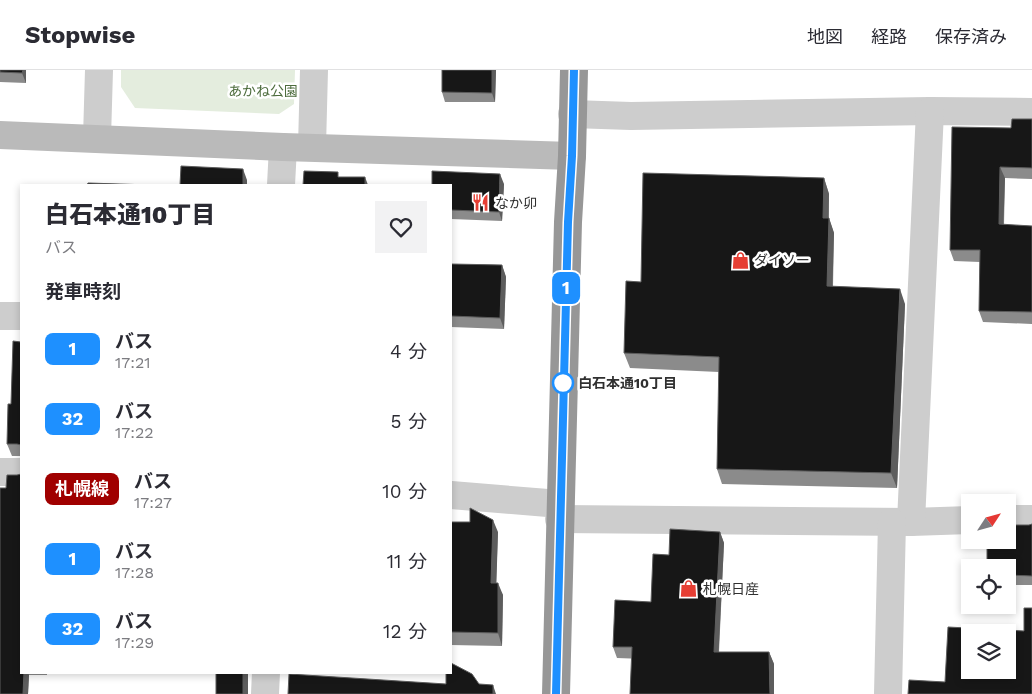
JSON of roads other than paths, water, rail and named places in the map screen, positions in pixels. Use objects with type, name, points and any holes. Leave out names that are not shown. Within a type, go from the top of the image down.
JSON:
[{"type":"highway","points":[[556,694],[568,222],[574,70]]},
{"type":"street","points":[[97,138],[99,70]]},
{"type":"street","points":[[312,147],[314,70]]},
{"type":"street","points":[[572,114],[631,116],[930,111],[1032,112]]},
{"type":"street","points":[[888,694],[902,522],[930,111]]},
{"type":"street","points":[[0,135],[283,147],[572,156]]},
{"type":"street","points":[[281,184],[283,147]]},
{"type":"street","points":[[0,316],[20,316]]},
{"type":"street","points":[[0,472],[20,472]]},
{"type":"street","points":[[452,495],[560,512],[902,522],[961,520]]},
{"type":"street","points":[[1016,519],[1032,518]]},
{"type":"street","points":[[266,674],[266,694]]},
{"type":"place","name":"なか卯","points":[[481,203]]},
{"type":"place","name":"ダイソー","points":[[740,260]]},
{"type":"place","name":"白石本通10丁目","points":[[563,383]]},
{"type":"place","name":"札幌日産","points":[[689,589]]},
{"type":"park label","name":"あかね公園","points":[[263,91]]}]
